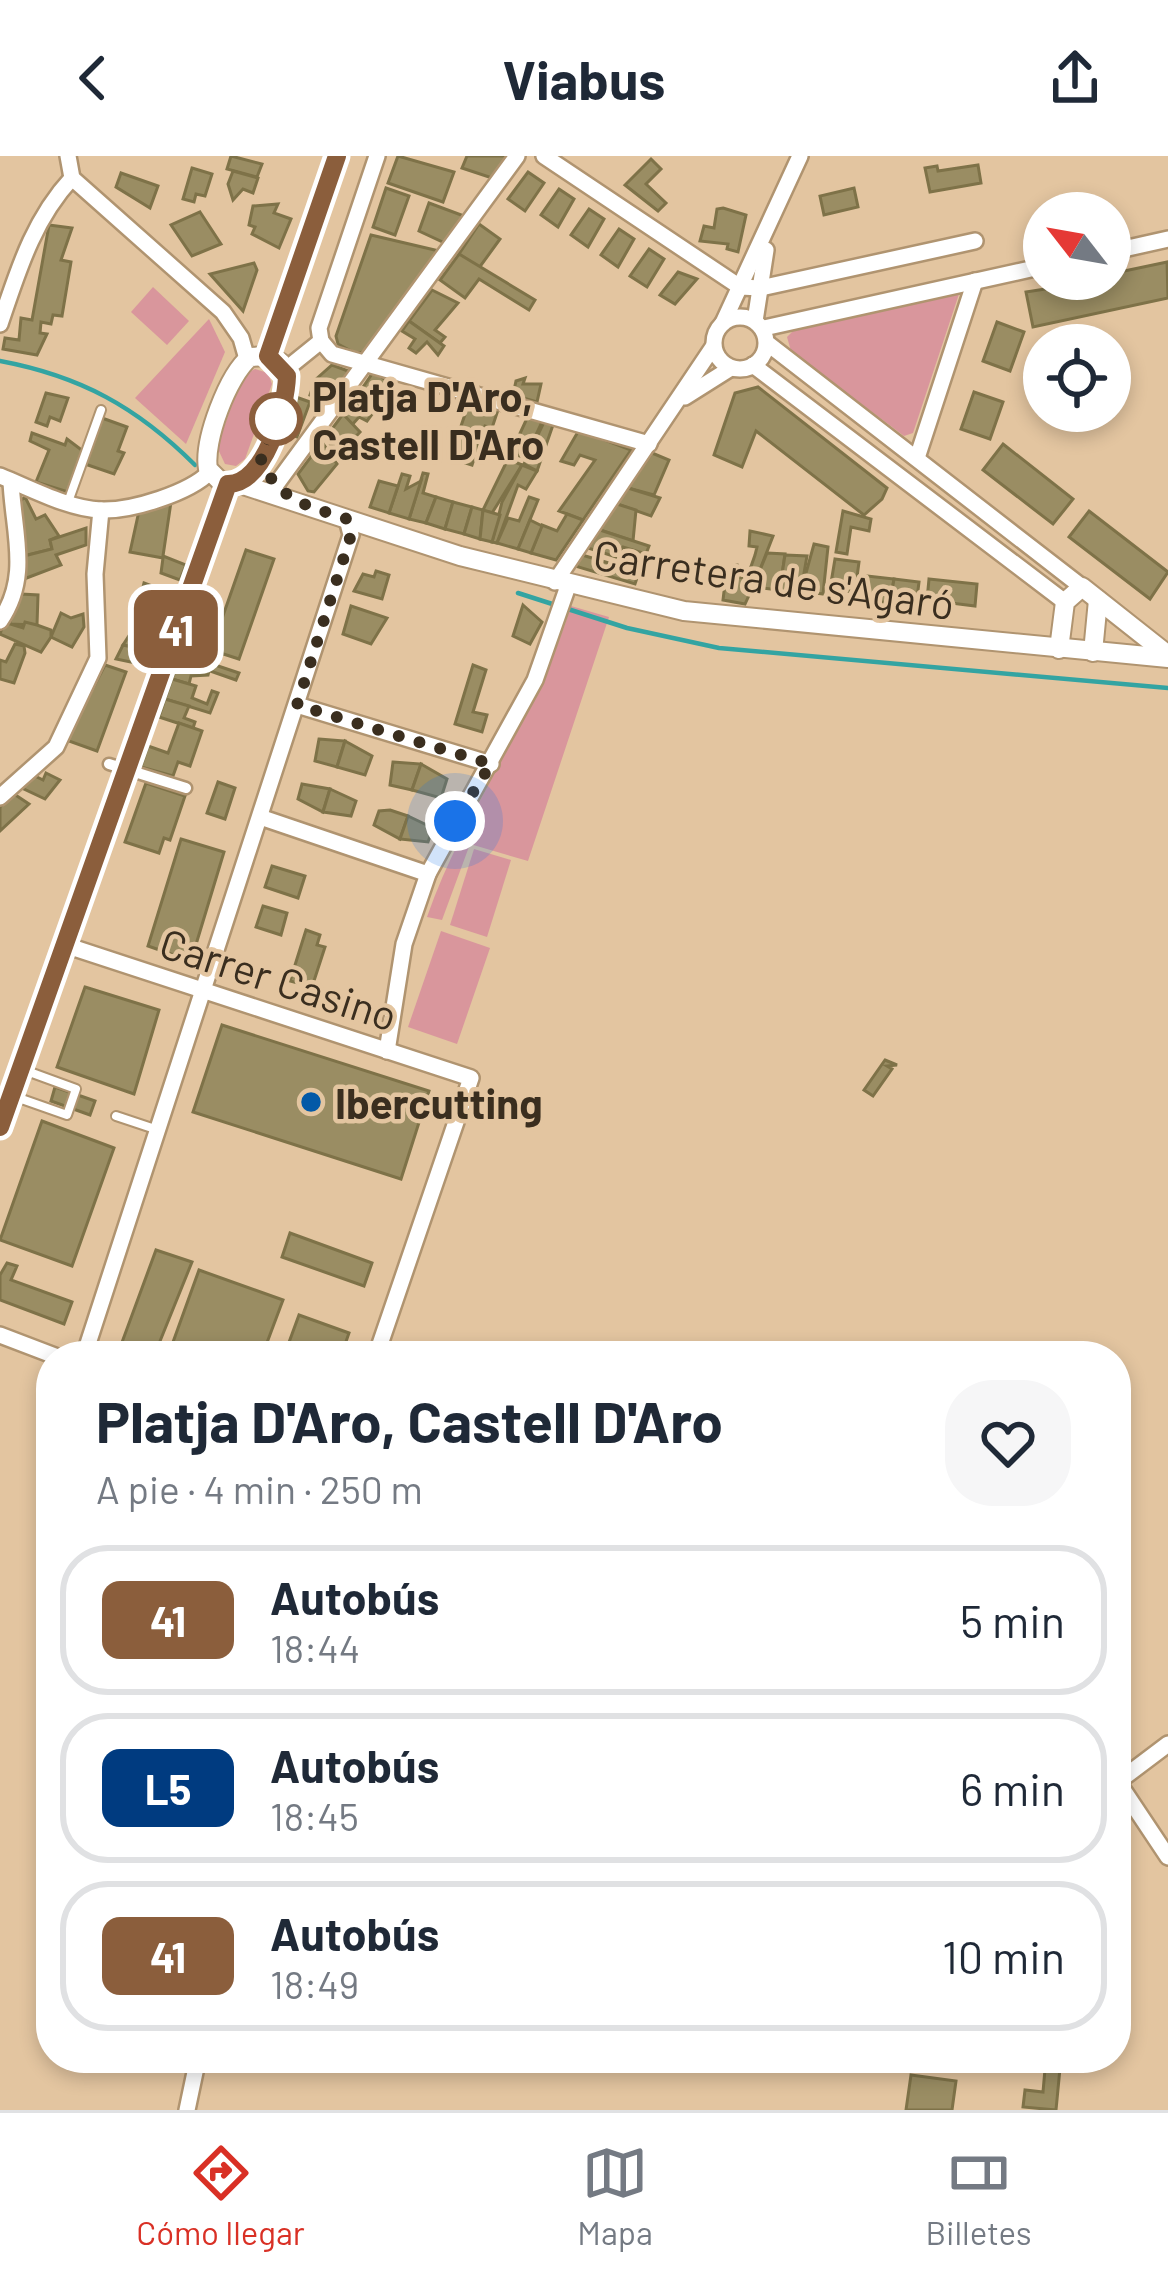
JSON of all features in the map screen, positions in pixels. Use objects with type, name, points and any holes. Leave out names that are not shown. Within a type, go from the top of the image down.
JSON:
[{"type":"street","points":[[0,621],[13,602],[20,574],[20,546],[7,541],[6,479],[101,510],[200,482],[210,472],[207,451],[247,359],[242,338],[223,312],[72,178],[68,156]]},
{"type":"street","points":[[268,356],[338,156]]},
{"type":"street","points":[[377,156],[319,328],[321,341],[332,354],[649,444]]},
{"type":"street","points":[[261,460],[282,493],[517,156]]},
{"type":"street","points":[[544,156],[740,287],[760,288],[975,241]]},
{"type":"street","points":[[387,1051],[404,944],[428,874],[535,680],[562,588],[713,347],[768,235],[800,156]]},
{"type":"street","points":[[0,324],[33,233],[72,178]]},
{"type":"street","points":[[753,365],[762,331],[760,288],[768,235]]},
{"type":"street","points":[[1131,247],[1168,239]]},
{"type":"street","points":[[762,331],[1023,271]]},
{"type":"street","points":[[917,458],[975,281]]},
{"type":"street","points":[[723,323],[740,318],[762,331],[1168,656]]},
{"type":"street","points":[[285,370],[321,341]]},
{"type":"street","points":[[713,347],[731,368]]},
{"type":"street","points":[[0,1127],[64,945],[118,766],[234,484],[261,460],[287,384],[285,370],[268,356],[247,359]]},
{"type":"street","points":[[677,402],[731,368],[753,365],[1065,602]]},
{"type":"street","name":"Carretera de s'Agaró","points":[[210,472],[234,484],[282,493],[347,519],[562,588],[721,616],[1168,656]]},
{"type":"street","points":[[0,797],[52,746],[98,658],[95,574],[101,510]]},
{"type":"street","points":[[89,1341],[351,535],[347,519]]},
{"type":"street","points":[[1059,649],[1065,602],[1082,587]]},
{"type":"street","points":[[1093,652],[1099,600]]},
{"type":"street","points":[[297,705],[491,764]]},
{"type":"street","points":[[118,766],[186,788]]},
{"type":"street","points":[[262,818],[428,874]]},
{"type":"street","name":"Carrer Casino","points":[[64,945],[471,1078],[381,1341]]},
{"type":"street","points":[[1,1335],[36,1349]]},
{"type":"street","points":[[1131,1771],[1168,1744]]},
{"type":"street","points":[[1131,1800],[1168,1857]]},
{"type":"street","points":[[187,2110],[195,2073]]},
{"type":"lane","points":[[68,502],[101,410]]},
{"type":"lane","points":[[11,1095],[67,1115],[76,1089],[21,1069]]},
{"type":"lane","points":[[116,1116],[159,1131]]},
{"type":"shaded area","points":[[153,287],[189,321],[167,345],[131,312]]},
{"type":"shaded area","points":[[959,294],[913,433],[904,436],[791,351],[787,337],[798,326]]},
{"type":"shaded area","points":[[209,319],[225,352],[186,444],[135,398]]},
{"type":"shaded area","points":[[255,369],[268,373],[272,384],[245,459],[236,466],[225,464],[217,447],[242,376]]},
{"type":"shaded area","points":[[571,606],[609,617],[528,861],[470,844],[442,920],[427,917],[461,838],[540,686]]},
{"type":"shaded area","points":[[474,849],[511,860],[487,937],[450,925]]},
{"type":"shaded area","points":[[441,931],[490,948],[457,1044],[408,1027]]},
{"type":"building","points":[[231,156],[262,164],[257,177],[227,169]]},
{"type":"building","points":[[398,156],[454,172],[443,202],[388,183]]},
{"type":"building","points":[[467,156],[508,156],[492,178],[462,168]]},
{"type":"building","points":[[651,159],[661,169],[646,184],[666,203],[658,211],[625,185]]},
{"type":"building","points":[[978,165],[981,183],[930,192],[925,168],[937,166],[938,171]]},
{"type":"building","points":[[192,168],[212,174],[205,196],[196,194],[194,202],[183,199]]},
{"type":"building","points":[[233,171],[258,178],[253,193],[243,189],[233,200],[228,184]]},
{"type":"building","points":[[528,172],[544,183],[525,211],[508,199]]},
{"type":"building","points":[[121,173],[158,186],[150,208],[116,187]]},
{"type":"building","points":[[386,188],[409,196],[395,235],[373,227]]},
{"type":"building","points":[[854,188],[858,207],[824,215],[820,196]]},
{"type":"building","points":[[559,189],[574,199],[558,227],[541,215]]},
{"type":"building","points":[[429,203],[464,216],[445,243],[419,231]]},
{"type":"building","points":[[278,204],[274,213],[291,219],[279,248],[252,234],[255,227],[249,225],[253,206]]},
{"type":"building","points":[[589,209],[604,219],[588,247],[571,235]]},
{"type":"building","points":[[717,209],[746,215],[738,252],[727,249],[728,244],[700,241],[704,226],[714,228]]},
{"type":"building","points":[[200,212],[221,244],[192,256],[171,225]]},
{"type":"building","points":[[479,224],[500,239],[479,268],[459,254]]},
{"type":"building","points":[[49,225],[72,228],[61,260],[71,262],[62,316],[53,315],[51,324],[41,322],[40,333],[47,334],[37,355],[3,349],[5,338],[19,340],[21,318],[32,320]]},
{"type":"building","points":[[619,229],[634,239],[618,267],[601,255]]},
{"type":"building","points":[[371,235],[439,251],[366,352],[355,353],[338,344],[336,336]]},
{"type":"building","points":[[649,249],[664,259],[647,287],[630,276]]},
{"type":"building","points":[[459,254],[535,300],[529,310],[479,279],[465,298],[440,280]]},
{"type":"building","points":[[1167,262],[1168,298],[1032,324],[1028,300],[1131,300],[1131,270]]},
{"type":"building","points":[[254,263],[257,270],[243,311],[210,274]]},
{"type":"building","points":[[678,272],[697,279],[675,304],[660,295]]},
{"type":"building","points":[[432,290],[458,303],[435,330],[445,337],[440,343],[409,321]]},
{"type":"building","points":[[409,321],[444,346],[438,355],[427,342],[416,353],[409,348],[415,339],[402,331]]},
{"type":"building","points":[[997,322],[1023,332],[1010,371],[983,361]]},
{"type":"building","points":[[332,365],[348,371],[341,390],[333,387],[328,401],[310,395],[315,380]]},
{"type":"building","points":[[374,371],[387,381],[383,387],[388,393],[378,406],[359,393]]},
{"type":"building","points":[[525,378],[523,384],[541,384],[537,402],[513,395],[516,381]]},
{"type":"building","points":[[758,387],[887,488],[882,499],[864,515],[756,431],[742,467],[714,455],[735,393]]},
{"type":"building","points":[[974,392],[1003,402],[990,439],[961,429]]},
{"type":"building","points":[[46,393],[68,398],[60,421],[50,417],[47,426],[36,422]]},
{"type":"building","points":[[359,393],[378,406],[367,421],[359,417],[352,425],[343,414]]},
{"type":"building","points":[[293,396],[310,402],[297,437],[281,432]]},
{"type":"building","points":[[471,397],[499,407],[492,428],[485,426],[472,465],[450,458]]},
{"type":"building","points":[[343,414],[360,432],[343,450],[334,450],[326,437]]},
{"type":"building","points":[[528,416],[543,420],[525,458],[511,453]]},
{"type":"building","points":[[102,418],[127,427],[118,451],[124,453],[114,474],[85,464]]},
{"type":"building","points":[[544,422],[553,425],[537,471],[524,464]]},
{"type":"building","points":[[579,430],[631,450],[583,520],[559,511],[595,460],[580,455],[574,465],[561,461]]},
{"type":"building","points":[[32,433],[65,445],[67,439],[83,451],[68,492],[36,482],[49,450],[30,441]]},
{"type":"building","points":[[322,442],[337,464],[314,492],[308,491],[298,474]]},
{"type":"building","points":[[1003,444],[1073,499],[1053,524],[983,470]]},
{"type":"building","points":[[652,453],[669,460],[654,495],[628,488]]},
{"type":"building","points":[[508,459],[522,465],[492,513],[483,510]]},
{"type":"building","points":[[522,465],[537,471],[526,489],[518,485],[497,543],[492,542],[502,502]]},
{"type":"building","points":[[423,473],[428,474],[423,493],[436,497],[426,523],[409,519]]},
{"type":"building","points":[[402,474],[410,476],[406,489],[421,481],[409,519],[389,513]]},
{"type":"building","points":[[379,481],[398,486],[389,513],[370,507]]},
{"type":"building","points":[[628,488],[660,498],[651,516],[617,504]]},
{"type":"building","points":[[25,497],[36,519],[45,515],[59,536],[50,540],[52,549],[24,556],[15,506]]},
{"type":"building","points":[[436,497],[453,502],[445,529],[426,523]]},
{"type":"building","points":[[529,497],[538,500],[518,549],[497,543],[508,518],[519,521]]},
{"type":"building","points":[[171,502],[163,556],[186,565],[180,580],[161,573],[163,558],[130,552],[139,511]]},
{"type":"building","points":[[453,502],[472,507],[464,534],[445,529]]},
{"type":"building","points":[[617,504],[636,510],[633,541],[600,530]]},
{"type":"building","points":[[472,507],[483,510],[480,539],[464,534]]},
{"type":"building","points":[[483,510],[500,515],[492,542],[480,539]]},
{"type":"building","points":[[843,511],[871,519],[869,531],[851,527],[847,554],[836,552]]},
{"type":"building","points":[[1089,511],[1168,572],[1150,599],[1069,537]]},
{"type":"building","points":[[567,514],[583,520],[556,560],[531,553],[542,525],[557,531]]},
{"type":"building","points":[[530,520],[542,526],[531,553],[518,549]]},
{"type":"building","points":[[86,528],[86,545],[56,555],[61,565],[24,579],[24,556],[52,549],[50,540]]},
{"type":"building","points":[[600,530],[649,546],[646,554],[623,547],[616,557],[588,548]]},
{"type":"building","points":[[750,531],[773,536],[756,580],[735,576],[737,564],[740,574],[748,575],[755,555],[757,547],[749,546]]},
{"type":"building","points":[[814,544],[828,547],[823,594],[801,591]]},
{"type":"building","points":[[246,550],[274,559],[239,659],[211,650]]},
{"type":"building","points":[[767,553],[785,554],[780,590],[753,587]]},
{"type":"building","points":[[582,555],[639,572],[635,584],[575,566]]},
{"type":"building","points":[[785,555],[807,556],[800,596],[779,594]]},
{"type":"building","points":[[835,559],[859,562],[855,592],[830,589]]},
{"type":"building","points":[[376,571],[389,575],[382,599],[354,591],[363,574],[374,577]]},
{"type":"building","points":[[726,575],[756,580],[745,604],[723,600]]},
{"type":"building","points":[[867,576],[894,579],[890,603],[864,600]]},
{"type":"building","points":[[894,579],[919,582],[916,606],[890,603]]},
{"type":"building","points":[[929,579],[977,584],[975,606],[927,600]]},
{"type":"building","points":[[144,583],[175,595],[160,638],[132,631]]},
{"type":"building","points":[[21,594],[38,595],[37,625],[9,624]]},
{"type":"building","points":[[523,605],[542,622],[530,644],[513,636]]},
{"type":"building","points":[[351,606],[387,618],[371,644],[343,634]]},
{"type":"building","points":[[61,613],[71,618],[83,614],[84,627],[72,647],[51,637]]},
{"type":"building","points":[[4,622],[23,628],[25,622],[37,625],[51,630],[51,637],[41,652],[0,634]]},
{"type":"building","points":[[132,631],[160,638],[155,652],[123,645]]},
{"type":"building","points":[[185,641],[220,653],[215,665],[239,673],[236,680],[179,660]]},
{"type":"building","points":[[15,644],[24,646],[25,653],[14,683],[0,679],[0,660],[6,662]]},
{"type":"building","points":[[123,645],[155,652],[150,666],[116,659]]},
{"type":"building","points":[[179,660],[209,671],[208,675],[191,676],[189,684],[172,679]]},
{"type":"building","points":[[105,665],[126,672],[97,751],[66,740]]},
{"type":"building","points":[[473,665],[486,670],[473,712],[487,715],[482,732],[455,724]]},
{"type":"building","points":[[172,679],[196,686],[192,698],[207,704],[212,691],[218,693],[210,713],[165,699]]},
{"type":"building","points":[[165,699],[189,706],[184,718],[195,722],[193,728],[159,717]]},
{"type":"building","points":[[179,723],[202,731],[190,766],[178,762],[173,776],[141,767],[148,746],[168,753]]},
{"type":"building","points":[[319,739],[345,741],[337,767],[315,761]]},
{"type":"building","points":[[345,741],[372,756],[365,775],[337,767]]},
{"type":"building","points":[[393,762],[421,764],[412,790],[390,785]]},
{"type":"building","points":[[421,764],[447,779],[441,798],[412,790]]},
{"type":"building","points":[[46,773],[60,780],[45,799],[22,788],[35,776],[43,780]]},
{"type":"building","points":[[218,782],[235,788],[225,819],[207,813]]},
{"type":"building","points":[[146,783],[185,796],[170,840],[164,838],[159,853],[125,842]]},
{"type":"building","points":[[302,784],[330,789],[323,812],[298,799]]},
{"type":"building","points":[[330,789],[356,801],[351,816],[323,812]]},
{"type":"building","points":[[14,794],[29,804],[0,831],[0,807]]},
{"type":"building","points":[[379,811],[408,816],[400,839],[374,825]]},
{"type":"building","points":[[408,816],[433,828],[428,842],[400,839]]},
{"type":"building","points":[[181,839],[224,852],[191,961],[148,946]]},
{"type":"building","points":[[272,866],[305,876],[298,898],[265,887]]},
{"type":"building","points":[[263,906],[287,913],[281,935],[256,927]]},
{"type":"building","points":[[306,930],[320,935],[317,945],[325,947],[313,984],[305,985],[290,981]]},
{"type":"building","points":[[85,987],[159,1010],[134,1094],[57,1067]]},
{"type":"building","name":"Ibercutting","points":[[222,1025],[429,1091],[401,1179],[193,1112]]},
{"type":"building","points":[[885,1060],[897,1065],[887,1066],[892,1069],[873,1096],[864,1090]]},
{"type":"building","points":[[55,1087],[95,1101],[90,1115],[51,1101]]},
{"type":"building","points":[[42,1121],[114,1148],[72,1266],[0,1240]]},
{"type":"building","points":[[290,1233],[372,1263],[364,1286],[282,1257]]},
{"type":"building","points":[[156,1250],[192,1262],[160,1341],[122,1341]]},
{"type":"building","points":[[7,1263],[17,1266],[11,1280],[72,1302],[64,1324],[0,1300],[0,1275]]},
{"type":"building","points":[[199,1270],[283,1300],[268,1341],[173,1341]]},
{"type":"building","points":[[299,1315],[349,1333],[346,1341],[289,1341]]},
{"type":"building","points":[[1045,2073],[1060,2073],[1056,2110],[1023,2107],[1025,2090],[1043,2092]]},
{"type":"building","points":[[911,2075],[956,2081],[952,2110],[906,2110]]},
{"type":"waterway","points":[[0,361],[56,375],[106,397],[151,426],[195,465]]},
{"type":"waterway","points":[[518,593],[627,628],[719,648],[1168,688]]},
{"type":"bus line","name":"41","points":[[0,1127],[210,530],[228,484],[245,482],[255,472],[276,419],[287,376],[281,363],[268,356],[337,156]]},
{"type":"place","name":"Platja D'Aro, Castell D'Aro","points":[[276,419]]},
{"type":"place","name":"Ibercutting","points":[[311,1102]]},
{"type":"route","points":[[276,419],[261,460],[275,486],[288,500],[347,519],[351,535],[297,705],[491,764],[455,821]]}]
